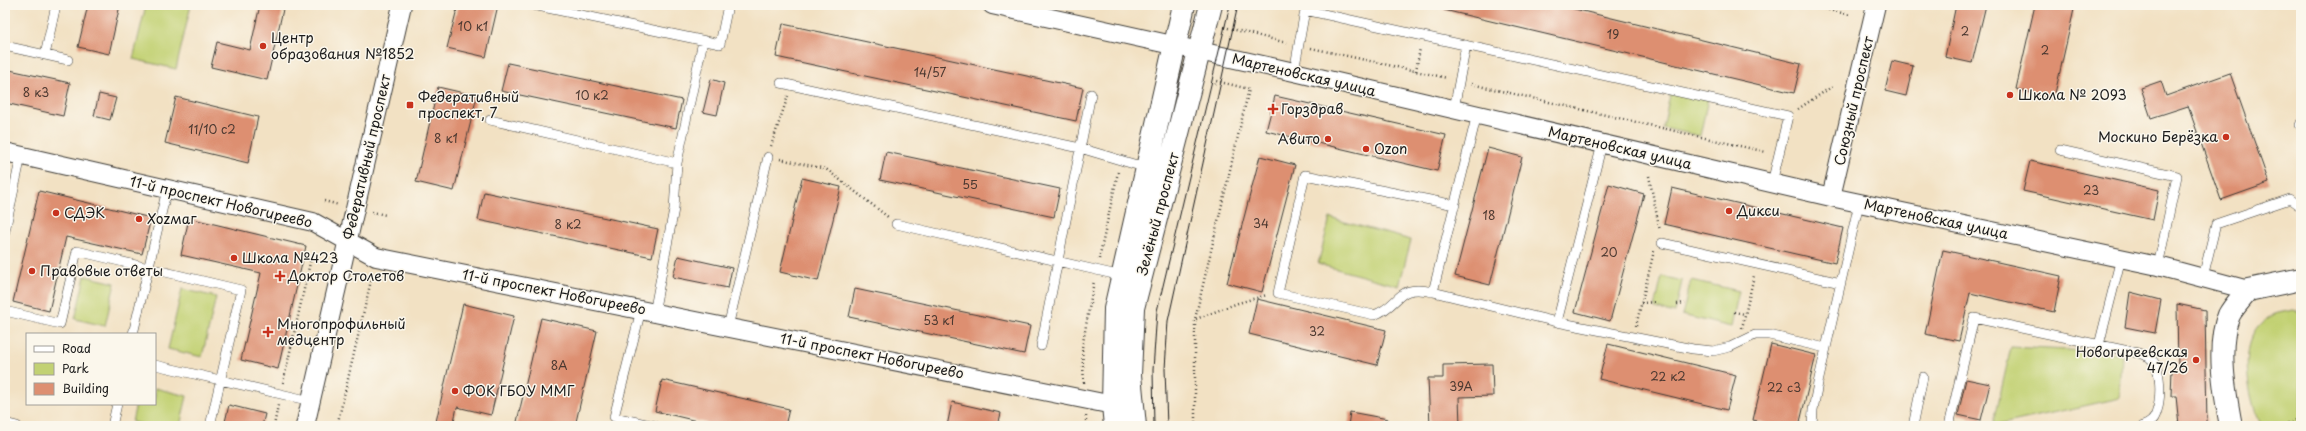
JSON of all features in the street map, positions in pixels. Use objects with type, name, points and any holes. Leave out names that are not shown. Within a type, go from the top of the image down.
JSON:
[{"type":"main road","name":"Зелёный проспект","points":[[1114,416],[1115,310],[1184,5]]},
{"type":"main road","name":"Зелёный проспект","points":[[1135,426],[1130,375],[1133,308],[1211,5]]},
{"type":"main road","points":[[2231,426],[2226,395],[2223,346],[2229,315],[2248,290],[2301,279]]},
{"type":"street","name":"Федеративный проспект","points":[[305,426],[402,5]]},
{"type":"street","name":"Мартеновская улица","points":[[992,5],[1174,46],[1200,50],[1831,197],[2158,266],[2248,290]]},
{"type":"street","name":"Союзный проспект","points":[[1831,197],[1876,5]]},
{"type":"street","name":"11-й проспект Новогиреево","points":[[13,154],[313,222],[376,257],[1084,399],[1114,416]]},
{"type":"lane","points":[[45,55],[56,5]]},
{"type":"lane","points":[[533,5],[720,44],[728,5]]},
{"type":"lane","points":[[1294,72],[1305,10],[1788,116],[1772,183]]},
{"type":"lane","points":[[655,426],[614,416],[648,311],[674,209],[677,163],[703,41]]},
{"type":"lane","points":[[1454,109],[1466,45]]},
{"type":"lane","points":[[5,46],[68,60]]},
{"type":"lane","points":[[782,83],[1080,148],[1146,168]]},
{"type":"lane","points":[[1040,346],[1091,94]]},
{"type":"lane","points":[[1433,292],[1477,114]]},
{"type":"lane","points":[[490,120],[677,163]]},
{"type":"lane","points":[[1557,322],[1602,144]]},
{"type":"lane","points":[[2060,150],[2177,176],[2158,266]]},
{"type":"lane","points":[[5,231],[13,154]]},
{"type":"lane","points":[[728,327],[768,157]]},
{"type":"lane","points":[[1454,205],[1305,175],[1278,292],[1374,315],[1383,312],[1402,294],[1412,289],[1433,292],[1557,322],[1713,351],[1730,347],[1755,335],[1768,335],[1826,348]]},
{"type":"lane","points":[[133,333],[167,189]]},
{"type":"lane","points":[[2203,278],[2216,224],[2290,199],[2301,207]]},
{"type":"lane","points":[[1812,426],[1813,410],[1826,348],[1859,203]]},
{"type":"lane","points":[[896,224],[1122,276]]},
{"type":"lane","points":[[1662,243],[1841,283]]},
{"type":"lane","points":[[5,311],[60,324],[77,251],[241,290],[210,426]]},
{"type":"lane","points":[[2099,345],[2121,258]]},
{"type":"lane","points":[[1949,426],[1974,318],[2150,357],[2156,366],[2159,378],[2156,415],[2149,424],[2143,426]]},
{"type":"lane","points":[[156,365],[310,401]]},
{"type":"lane","points":[[1913,426],[1923,377]]},
{"type":"lane","points":[[112,426],[117,405]]},
{"type":"lane","points":[[5,423],[17,426]]},
{"type":"path","points":[[1809,5],[1850,15]]},
{"type":"path","points":[[1221,27],[1778,154]]},
{"type":"path","points":[[1416,71],[1422,36]]},
{"type":"path","points":[[1195,426],[1195,320],[1248,89],[1216,81],[1215,84]]},
{"type":"path","points":[[791,85],[768,157],[826,169],[896,224]]},
{"type":"path","points":[[1788,116],[1833,86]]},
{"type":"path","points":[[1086,426],[1082,348],[1096,270],[1121,160]]},
{"type":"path","points":[[1633,337],[1654,250],[1658,243],[1662,243],[1649,176]]},
{"type":"path","points":[[274,426],[311,258]]},
{"type":"path","points":[[1739,343],[1757,264]]},
{"type":"path","points":[[337,426],[373,272]]},
{"type":"path","points":[[1195,320],[1238,303],[1267,295]]},
{"type":"path","points":[[1641,303],[1657,302]]},
{"type":"path","points":[[1677,304],[1685,303]]},
{"type":"path","points":[[1734,312],[1745,314]]},
{"type":"path","points":[[2280,426],[2301,418]]},
{"type":"green space","points":[[146,5],[191,5],[176,69],[133,59]]},
{"type":"green space","points":[[1671,90],[1708,99],[1700,136],[1663,128]]},
{"type":"green space","points":[[1330,218],[1411,240],[1399,286],[1318,264]]},
{"type":"green space","points":[[85,276],[115,283],[105,326],[75,319]]},
{"type":"green space","points":[[1662,276],[1682,281],[1675,313],[1655,308]]},
{"type":"green space","points":[[1691,280],[1739,291],[1731,327],[1682,315]]},
{"type":"green space","points":[[182,289],[216,297],[202,357],[168,349]]},
{"type":"green space","points":[[2293,310],[2301,312],[2301,426],[2260,426],[2251,397],[2248,381],[2247,365],[2249,349],[2253,335],[2262,323],[2275,314]]},
{"type":"green space","points":[[2011,347],[2122,353],[2120,398],[1993,426]]},
{"type":"green space","points":[[156,388],[187,396],[180,426],[150,426],[132,422],[136,405],[156,405]]},
{"type":"building","points":[[88,5],[120,5],[109,54],[78,47]]},
{"type":"building","name":"Центр образования №1852","points":[[260,5],[284,5],[267,80],[211,67],[217,42],[250,50]]},
{"type":"building","points":[[458,5],[498,5],[486,57],[447,48]]},
{"type":"building","points":[[1444,5],[1558,5],[1801,64],[1794,93],[1444,10]]},
{"type":"building","points":[[1956,5],[1986,5],[1972,63],[1945,57]]},
{"type":"building","points":[[2035,5],[2075,5],[2054,98],[2016,89]]},
{"type":"building","points":[[783,24],[1083,88],[1076,121],[776,57]]},
{"type":"building","points":[[1892,61],[1913,66],[1906,96],[1885,91]]},
{"type":"building","points":[[508,63],[682,100],[676,128],[501,91]]},
{"type":"building","points":[[5,69],[70,83],[63,116],[5,103]]},
{"type":"building","name":"Москино Берёзка","points":[[2230,73],[2269,183],[2221,200],[2188,106],[2151,118],[2141,88],[2161,81],[2166,96]]},
{"type":"building","points":[[711,79],[724,83],[717,115],[703,112]]},
{"type":"building","points":[[438,87],[477,96],[454,191],[416,182]]},
{"type":"building","points":[[99,94],[116,98],[110,120],[94,116]]},
{"type":"building","points":[[1275,96],[1446,135],[1437,171],[1266,131]]},
{"type":"building","points":[[176,97],[258,117],[248,163],[165,143]]},
{"type":"building","points":[[1488,148],[1522,157],[1490,285],[1455,276]]},
{"type":"building","points":[[886,152],[1060,189],[1054,217],[880,180]]},
{"type":"building","points":[[1260,156],[1295,165],[1262,292],[1227,283]]},
{"type":"building","points":[[2030,161],[2159,190],[2153,220],[2023,191]]},
{"type":"building","points":[[802,178],[841,187],[818,281],[780,272]]},
{"type":"building","points":[[1609,184],[1644,194],[1610,321],[1575,312]]},
{"type":"building","points":[[1672,188],[1843,228],[1835,263],[1664,224]]},
{"type":"building","points":[[39,191],[151,218],[142,254],[66,237],[49,311],[13,302]]},
{"type":"building","points":[[484,192],[658,229],[652,257],[478,220]]},
{"type":"building","points":[[189,218],[306,246],[278,369],[241,360],[261,273],[181,255]]},
{"type":"building","points":[[1943,250],[2061,276],[2054,312],[1970,293],[1959,341],[1925,334]]},
{"type":"building","points":[[678,256],[732,268],[728,288],[673,277]]},
{"type":"building","points":[[855,289],[1030,326],[1024,354],[849,317]]},
{"type":"building","points":[[2130,292],[2161,300],[2155,333],[2125,327]]},
{"type":"building","points":[[1257,299],[1386,330],[1377,365],[1249,334]]},
{"type":"building","points":[[463,304],[514,316],[491,415],[457,407],[453,426],[435,426]]},
{"type":"building","points":[[2177,304],[2205,310],[2207,426],[2179,426],[2176,396],[2171,396],[2172,369],[2178,369]]},
{"type":"building","points":[[541,318],[597,331],[575,426],[516,426]]},
{"type":"building","points":[[1608,344],[1736,375],[1727,410],[1599,379]]},
{"type":"building","points":[[1771,344],[1816,355],[1799,426],[1776,426],[1753,420]]},
{"type":"building","points":[[1492,364],[1493,396],[1459,397],[1460,426],[1430,426],[1428,378],[1443,378],[1443,365]]},
{"type":"building","points":[[1966,379],[1990,384],[1981,420],[1958,415]]},
{"type":"building","points":[[662,380],[789,409],[785,426],[718,426],[655,411]]},
{"type":"building","points":[[952,402],[1001,413],[998,426],[947,426]]},
{"type":"building","points":[[229,405],[265,414],[262,426],[224,426]]},
{"type":"building","points":[[1350,412],[1388,419],[1387,426],[1348,426]]},
{"type":"tram line","points":[[1154,426],[1153,370],[1157,311],[1230,5]]},
{"type":"tram line","points":[[1167,426],[1165,369],[1168,321],[1238,5]]},
{"type":"place","name":"Центр образования №1852","points":[[263,46]]},
{"type":"place","name":"Школа № 2093","points":[[2010,95]]},
{"type":"place","name":"Федеративный проспект, 7","points":[[410,105]]},
{"type":"place","name":"Горздрав","points":[[1273,109]]},
{"type":"place","name":"Москино Берёзка","points":[[2226,137]]},
{"type":"place","name":"Авито","points":[[1328,139]]},
{"type":"place","name":"Ozon","points":[[1366,149]]},
{"type":"place","name":"Дикси","points":[[1729,211]]},
{"type":"place","name":"СДЭК","points":[[56,213]]},
{"type":"place","name":"Хоzмаг","points":[[139,219]]},
{"type":"place","name":"Школа №423","points":[[234,258]]},
{"type":"place","name":"Правовые ответы","points":[[32,271]]},
{"type":"place","name":"Доктор Столетов","points":[[280,276]]},
{"type":"place","name":"Многопрофильный медцентр","points":[[268,332]]},
{"type":"place","name":"Новогиреевская 47/26","points":[[2196,360]]},
{"type":"place","name":"ФОК ГБОУ ММГ","points":[[455,391]]}]
